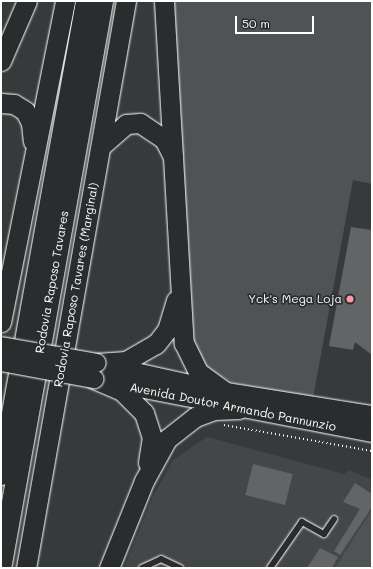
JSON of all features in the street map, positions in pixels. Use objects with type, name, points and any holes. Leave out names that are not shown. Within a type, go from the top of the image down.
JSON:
[{"type":"highway","points":[[1,61],[27,1]]},
{"type":"highway","points":[[1,322],[32,173],[65,1]]},
{"type":"highway","name":"Rodovia Raposo Tavares","points":[[1,474],[86,1]]},
{"type":"highway","name":"Rodovia Raposo Tavares","points":[[1,563],[102,1]]},
{"type":"highway","name":"Rodovia Raposo Tavares (Marginal)","points":[[26,568],[126,1]]},
{"type":"highway","points":[[164,1],[174,158],[178,270],[184,343],[191,362],[205,378],[226,392]]},
{"type":"highway","points":[[1,103],[14,104],[29,116],[32,173]]},
{"type":"highway","points":[[101,146],[126,124],[140,123],[164,139],[174,158]]},
{"type":"highway","points":[[95,371],[126,361],[156,344],[167,330],[174,308],[178,270]]},
{"type":"highway","points":[[95,371],[129,396],[148,420],[152,446],[144,482]]},
{"type":"highway","points":[[109,568],[144,482],[167,439],[186,422],[205,413],[239,409]]},
{"type":"main road","points":[[1,346],[95,371]]},
{"type":"main road","points":[[1,362],[95,371]]},
{"type":"main road","name":"Avenida Doutor Armando Pannunzio","points":[[95,371],[372,415]]},
{"type":"main road","name":"Avenida Doutor Armando Pannunzio","points":[[95,371],[239,409],[372,433]]},
{"type":"lane","points":[[270,568],[302,522],[324,534],[334,519]]},
{"type":"lane","points":[[142,568],[161,559],[180,568]]},
{"type":"path","points":[[205,413],[212,421],[231,428],[372,451]]},
{"type":"shaded area","points":[[171,1],[372,1],[372,184],[353,180],[313,398],[233,383],[208,369],[194,351]]},
{"type":"shaded area","points":[[207,437],[344,474],[349,470],[372,480],[372,509],[335,568],[124,568],[153,496],[173,460]]},
{"type":"shaded area","points":[[372,509],[372,568],[335,568]]},
{"type":"building","name":"Yck's Mega Loja","points":[[351,227],[372,230],[372,355],[355,342],[353,350],[329,346]]},
{"type":"building","points":[[253,464],[293,474],[285,505],[245,495]]},
{"type":"building","points":[[355,483],[372,494],[372,507],[340,555],[334,551],[360,509],[343,502]]},
{"type":"building","points":[[320,548],[338,557],[332,568],[307,568]]},
{"type":"place","name":"Yck's Mega Loja","points":[[350,299]]}]
